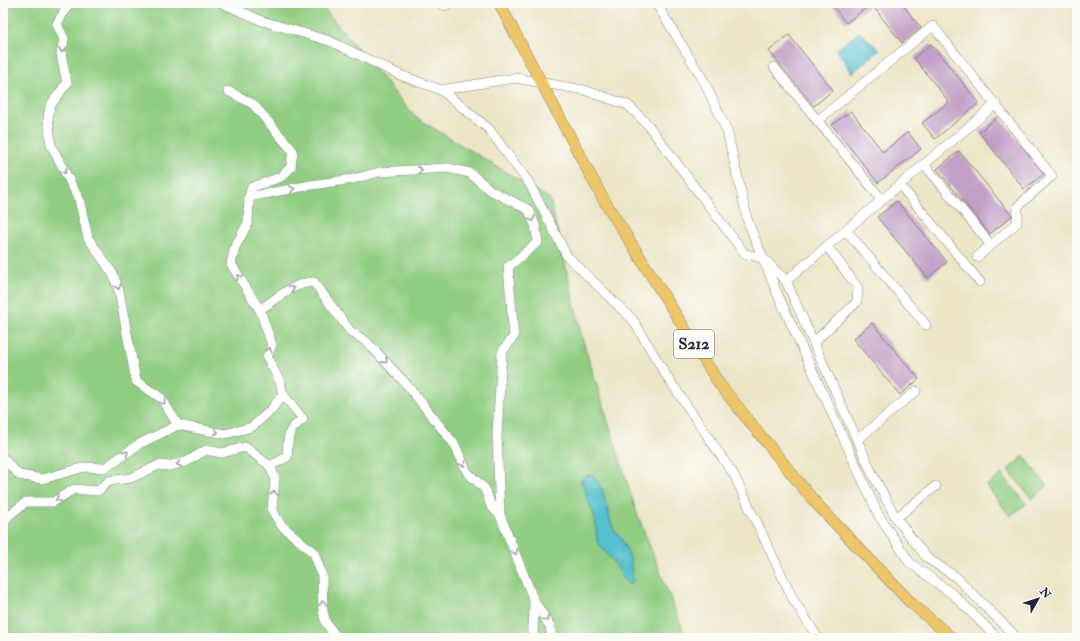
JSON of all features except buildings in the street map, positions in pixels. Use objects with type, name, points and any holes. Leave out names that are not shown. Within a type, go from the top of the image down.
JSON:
[{"type":"main road","name":"S212","points":[[499,3],[602,197],[720,385],[813,500],[910,602],[952,638]]},
{"type":"street","points":[[70,3],[57,24],[64,39],[60,54],[67,83],[50,106],[48,118],[51,144],[79,199],[88,238],[113,274],[117,285],[136,381],[161,398],[178,425]]},
{"type":"street","points":[[222,3],[262,21],[330,41],[400,75],[441,90],[489,129],[530,183],[567,256],[633,320],[666,375],[734,475],[792,599],[818,638]]},
{"type":"street","points":[[440,3],[445,6],[450,3]]},
{"type":"street","points":[[656,3],[704,82],[728,131],[748,222],[778,294],[879,516],[910,563],[956,596],[997,638]]},
{"type":"street","points":[[818,120],[933,26],[1052,176],[1018,206],[1017,223],[977,257]]},
{"type":"street","points":[[774,67],[882,200]]},
{"type":"street","points":[[441,90],[515,78],[584,90],[628,105],[648,125],[745,254],[763,258],[786,281],[872,474],[896,518],[927,558],[956,577],[1017,638]]},
{"type":"street","points":[[228,91],[253,104],[293,151],[291,167],[281,177],[252,187],[248,197],[248,224],[235,246],[231,264],[260,310],[272,345],[267,357],[280,382],[283,394],[303,419],[296,424],[287,436],[287,457],[270,466]]},
{"type":"street","points":[[786,281],[996,104]]},
{"type":"street","points":[[924,164],[991,246]]},
{"type":"street","points":[[248,197],[310,185],[352,179],[379,172],[448,168],[470,173],[490,190],[529,210],[535,225],[538,242],[508,267],[514,336],[502,352],[497,435],[500,515],[534,601],[550,626],[552,638]]},
{"type":"street","points":[[900,185],[980,282]]},
{"type":"street","points":[[846,230],[926,325]]},
{"type":"street","points":[[814,342],[857,302],[858,288],[827,246]]},
{"type":"street","points":[[260,310],[283,292],[307,282],[314,282],[350,331],[367,342],[408,386],[455,445],[467,472],[485,489],[491,506],[500,515]]},
{"type":"street","points":[[857,440],[916,392]]},
{"type":"street","points":[[3,458],[19,475],[42,479],[85,467],[105,468],[139,444],[178,425],[225,434],[252,427],[271,410],[283,394]]},
{"type":"street","points":[[3,526],[8,516],[26,502],[53,502],[74,489],[98,491],[109,481],[131,478],[159,465],[169,466],[186,462],[206,450],[222,453],[245,447],[270,466],[275,478],[272,510],[281,525],[314,553],[322,575],[323,612],[326,623],[337,638]]},
{"type":"street","points":[[105,468],[109,481]]},
{"type":"street","points":[[896,518],[936,486]]},
{"type":"street","points":[[533,638],[534,601]]},
{"type":"green space","points":[[3,3],[319,3],[415,117],[550,199],[583,341],[636,511],[686,638],[3,638]]},
{"type":"green space","points":[[1024,456],[1047,486],[1032,499],[1008,470]]},
{"type":"green space","points":[[1002,474],[1026,504],[1010,516],[987,486]]},
{"type":"water","points":[[859,32],[880,50],[852,73],[837,50]]},
{"type":"water","points":[[588,475],[594,476],[602,489],[613,529],[622,540],[630,557],[633,580],[629,585],[623,578],[616,565],[597,542],[595,518],[581,480]]}]
